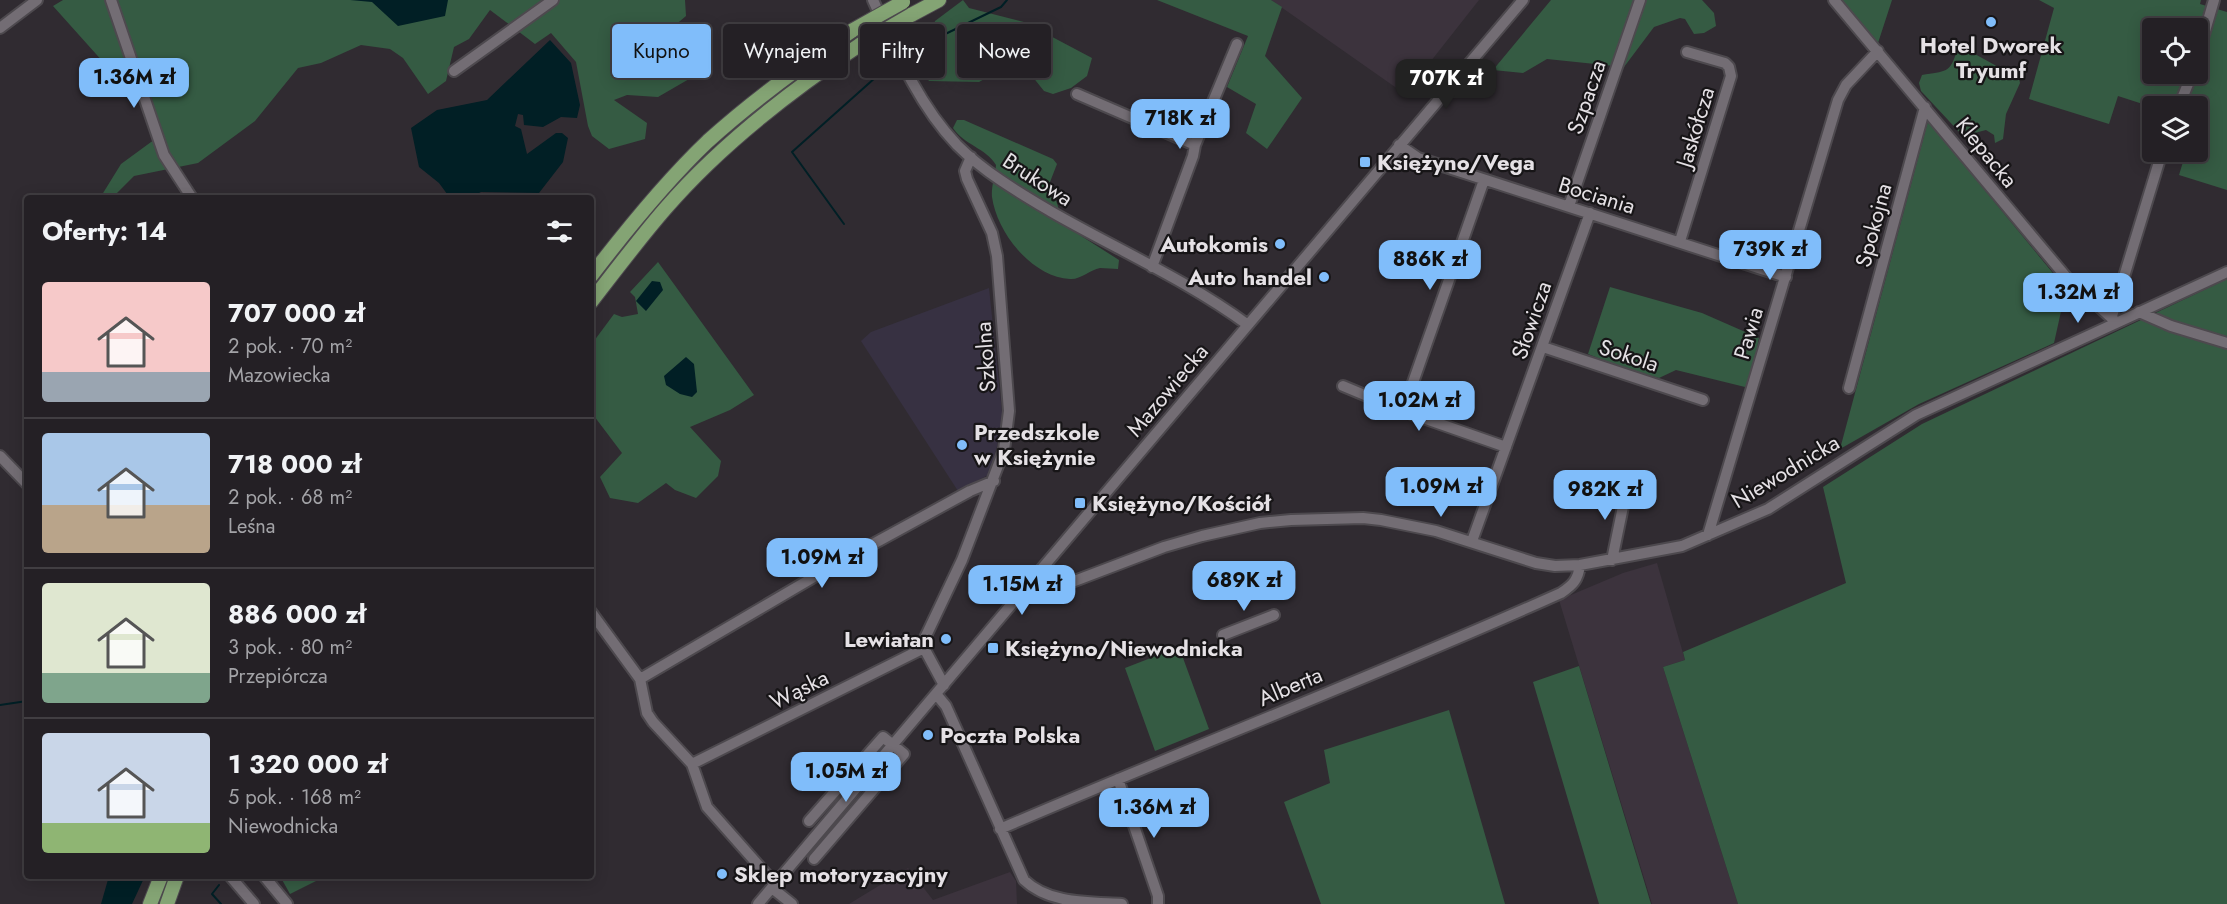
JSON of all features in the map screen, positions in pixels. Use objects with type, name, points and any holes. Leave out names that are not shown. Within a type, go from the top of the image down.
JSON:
[{"type":"main road","points":[[594,298],[666,207],[718,154],[770,110],[861,44],[939,0]]},
{"type":"main road","points":[[594,272],[657,195],[707,142],[756,101],[853,30],[904,1]]},
{"type":"main road","points":[[150,904],[160,879]]},
{"type":"main road","points":[[167,904],[176,879]]},
{"type":"street","points":[[0,28],[37,0]]},
{"type":"street","points":[[111,0],[164,155],[190,195]]},
{"type":"street","points":[[454,71],[553,0]]},
{"type":"street","name":"Brukowa","points":[[873,0],[924,103],[957,145],[1014,190],[1152,267],[1248,325]]},
{"type":"street","name":"Mazowiecka","points":[[758,904],[1522,0]]},
{"type":"street","name":"Szpacza","points":[[1569,206],[1640,0]]},
{"type":"street","name":"Klepacka","points":[[1834,0],[2067,278],[2114,319]]},
{"type":"street","points":[[2208,21],[2214,0]]},
{"type":"street","points":[[1152,267],[1195,145],[1237,44]]},
{"type":"street","name":"Pawia","points":[[1708,536],[1724,475],[1838,100],[1846,85],[1878,51]]},
{"type":"street","name":"Jaskółcza","points":[[1680,241],[1731,76],[1730,67],[1725,63],[1687,52]]},
{"type":"street","points":[[1077,94],[1195,145]]},
{"type":"street","name":"Spokojna","points":[[1849,388],[1925,107]]},
{"type":"street","name":"Bociania","points":[[1399,145],[1418,158],[1786,277]]},
{"type":"street","name":"Szkolna","points":[[924,648],[927,632],[962,561],[994,481],[1004,450],[1008,411],[997,256],[992,233],[967,179],[965,171],[971,157]]},
{"type":"street","points":[[2114,319],[2159,162]]},
{"type":"street","points":[[1402,411],[1484,180]]},
{"type":"street","name":"Słowicza","points":[[1472,541],[1590,213]]},
{"type":"street","name":"Niewodnicka","points":[[1038,575],[1050,584],[1064,585],[1154,551],[1202,536],[1260,523],[1291,520],[1372,519],[1436,531],[1536,563],[1580,566],[1682,546],[1768,509],[1916,415],[2114,319],[2139,312],[2227,272]]},
{"type":"street","points":[[2139,312],[2171,326],[2227,343]]},
{"type":"street","name":"Sokola","points":[[1543,347],[1703,400]]},
{"type":"street","points":[[1343,386],[1402,411],[1506,447]]},
{"type":"street","points":[[0,456],[24,481]]},
{"type":"street","points":[[640,679],[831,567],[970,490],[994,481]]},
{"type":"street","points":[[1612,560],[1627,487]]},
{"type":"street","name":"Alberta","points":[[1000,829],[1118,778],[1434,650],[1561,593],[1573,585],[1579,576],[1580,566]]},
{"type":"street","points":[[1223,635],[1274,615]]},
{"type":"street","points":[[594,616],[640,679],[647,713],[692,764],[707,807],[773,886],[792,904]]},
{"type":"street","points":[[924,648],[944,685]]},
{"type":"street","name":"Wąska","points":[[692,764],[924,648]]},
{"type":"street","points":[[936,694],[946,706],[1024,880],[1039,894],[1055,900],[1122,904]]},
{"type":"street","points":[[809,821],[883,737],[904,754],[814,859]]},
{"type":"street","points":[[1118,778],[1158,896],[1158,904]]},
{"type":"street","points":[[233,879],[254,904]]},
{"type":"street","points":[[266,879],[287,904]]},
{"type":"shaded area","points":[[1271,0],[1479,0],[1405,94]]},
{"type":"shaded area","points":[[989,288],[1003,422],[990,474],[958,491],[861,341],[871,332]]},
{"type":"shaded area","points":[[1657,563],[1685,660],[1663,667],[1738,904],[1652,904],[1559,600],[1623,573]]},
{"type":"shaded area","points":[[908,868],[933,900],[1010,872],[1016,881],[1017,904],[849,904]]},
{"type":"green space","points":[[63,0],[685,0],[686,16],[677,24],[612,24],[612,78],[691,78],[658,97],[627,95],[614,100],[647,123],[645,139],[609,149],[592,136],[588,126],[576,62],[551,33],[535,44],[490,10],[469,39],[454,47],[446,81],[428,94],[403,58],[390,49],[361,45],[321,63],[298,68],[255,121],[198,163],[134,176],[115,195],[102,195],[121,164],[162,134],[137,64],[113,73],[53,6]]},
{"type":"green space","points":[[963,0],[969,8],[1028,24],[957,24],[957,78],[986,78],[979,82],[929,81],[927,78],[945,78],[945,24],[934,24],[935,21]]},
{"type":"green space","points":[[1157,0],[1271,0],[1282,7],[1265,56],[1302,98],[1267,149],[1246,133],[1256,104],[1227,87],[1248,36]]},
{"type":"green space","points":[[1551,0],[1702,0],[1714,13],[1716,26],[1704,33],[1694,34],[1685,19],[1680,18],[1654,27],[1624,67],[1547,59],[1523,73],[1493,70]]},
{"type":"green space","points":[[1842,0],[1892,0],[1878,43]]},
{"type":"green space","points":[[2039,0],[2201,0],[2200,4],[2227,12],[2227,190],[2179,175],[2183,162],[2208,162],[2208,96],[2142,96],[2142,104],[2118,96],[2109,124],[2029,99],[2054,8]]},
{"type":"green space","points":[[1051,36],[1092,58],[1087,76],[1071,88],[1053,94],[1044,91],[1034,78],[1051,78]]},
{"type":"green space","points":[[1957,49],[1973,53],[2002,69],[2018,74],[2020,83],[2006,114],[2003,139],[1995,143],[1994,135],[1986,130],[1963,136],[1921,91],[1919,83],[1922,75],[1946,70],[1952,63]]},
{"type":"green space","points":[[957,120],[964,120],[1053,159],[1057,164],[1050,182],[1064,225],[1119,260],[1118,269],[1100,268],[1078,278],[1070,279],[1056,276],[1030,262],[1009,238],[995,211],[992,193],[996,165],[987,154],[958,134],[953,128]]},
{"type":"green space","points":[[1928,121],[2066,289],[2054,343],[1919,404],[1840,449]]},
{"type":"green space","points":[[658,262],[754,395],[730,410],[690,427],[721,461],[718,476],[696,498],[675,490],[666,483],[638,503],[610,498],[600,477],[622,453],[594,416],[594,341],[614,314],[622,317],[638,314],[635,297],[630,292]]},
{"type":"green space","points":[[2227,279],[2227,904],[1738,904],[1663,667],[1685,660],[1683,652],[1846,583],[1823,487],[1922,424]]},
{"type":"green space","points":[[1610,287],[1702,313],[1759,338],[1751,379],[1745,387],[1676,370],[1659,378],[1625,369],[1588,354]]},
{"type":"green space","points":[[1179,647],[1209,729],[1155,751],[1125,668]]},
{"type":"green space","points":[[1579,666],[1651,904],[1599,904],[1533,682]]},
{"type":"green space","points":[[1449,710],[1505,904],[1321,904],[1284,802],[1330,783],[1324,750]]},
{"type":"green space","points":[[282,879],[320,879],[290,894]]},
{"type":"water","points":[[350,0],[448,0],[445,16],[398,26],[372,2]]},
{"type":"water","points":[[550,40],[571,63],[580,105],[577,118],[561,117],[543,127],[524,125],[523,115],[518,114],[515,126],[521,129],[527,154],[556,133],[562,133],[568,138],[563,162],[539,193],[481,192],[475,195],[448,195],[439,183],[419,167],[411,128],[437,110],[487,100]]},
{"type":"water","points":[[652,281],[660,282],[663,290],[646,311],[636,301]]},
{"type":"water","points":[[686,357],[694,364],[697,392],[692,397],[680,394],[666,385],[664,376]]},
{"type":"water","points":[[108,879],[144,879],[132,904],[101,904]]},
{"type":"waterway","points":[[945,34],[1001,7],[1007,0]]},
{"type":"waterway","points":[[844,224],[792,152],[875,78]]},
{"type":"waterway","points":[[0,705],[24,701]]},
{"type":"waterway","points":[[219,885],[212,894],[221,904]]},
{"type":"place","name":"Hotel Dworek Tryumf","points":[[1991,22]]},
{"type":"place","name":"Księżyno/Vega","points":[[1365,162]]},
{"type":"place","name":"Autokomis","points":[[1280,244]]},
{"type":"place","name":"Auto handel","points":[[1324,277]]},
{"type":"place","name":"Przedszkole w Księżynie","points":[[962,445]]},
{"type":"place","name":"Księżyno/Kościół","points":[[1080,503]]},
{"type":"place","name":"Lewiatan","points":[[946,639]]},
{"type":"place","name":"Księżyno/Niewodnicka","points":[[993,648]]},
{"type":"place","name":"Poczta Polska","points":[[928,735]]},
{"type":"place","name":"Sklep motoryzacyjny","points":[[722,874]]}]
